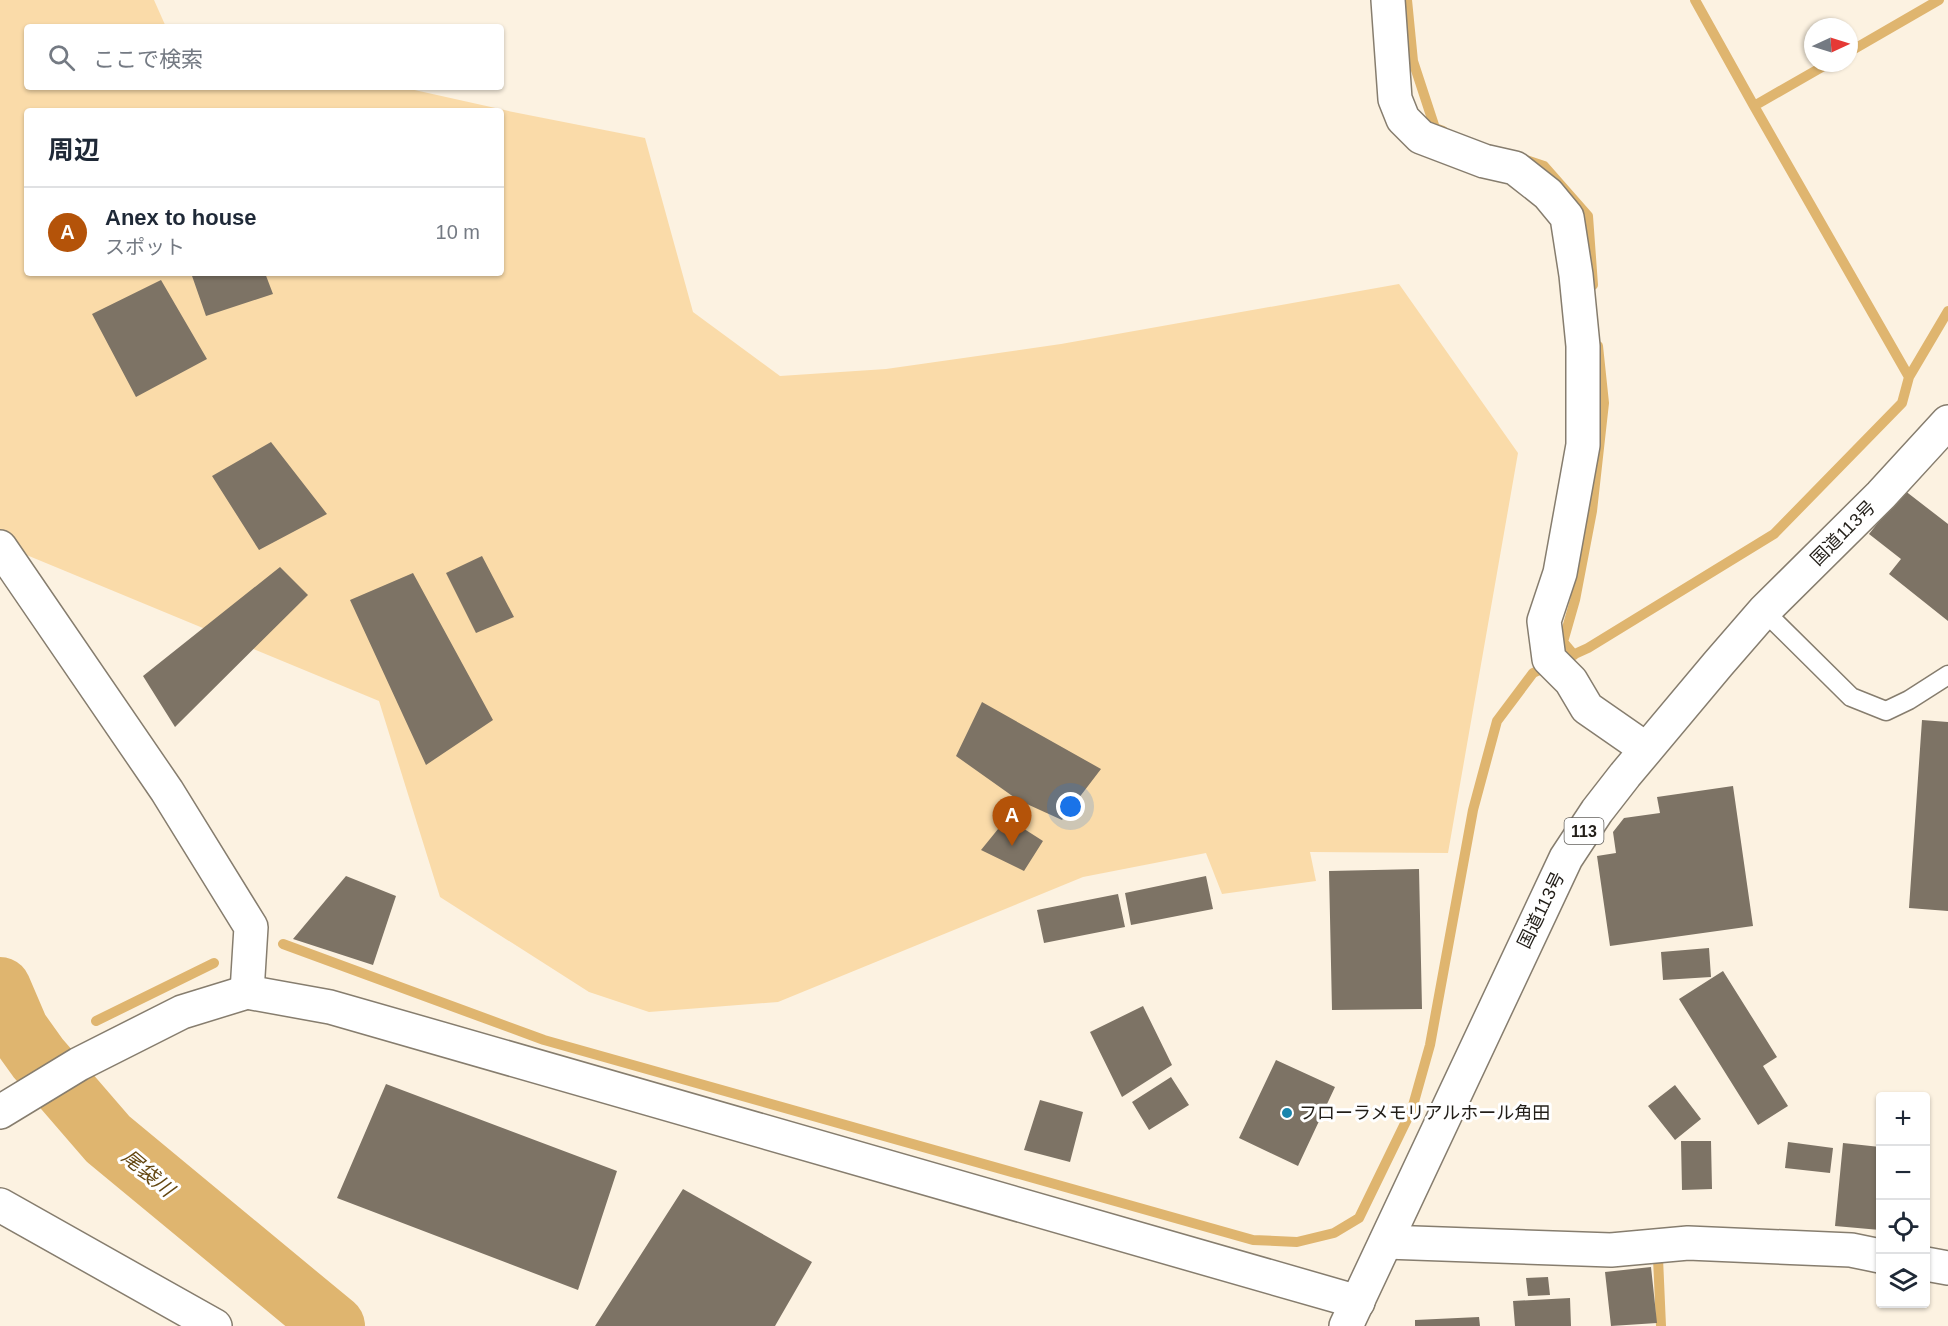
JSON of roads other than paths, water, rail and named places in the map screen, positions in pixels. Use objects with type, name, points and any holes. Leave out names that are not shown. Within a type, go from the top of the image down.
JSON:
[{"type":"main road","points":[[1388,0],[1395,99],[1403,119],[1421,138],[1484,161],[1515,168],[1548,194],[1567,217],[1576,275],[1582,346],[1583,445],[1560,573],[1544,621],[1549,659],[1571,681],[1587,708],[1646,749]]},
{"type":"main road","name":"国道113号","points":[[1356,1318],[1386,1242],[1514,967],[1566,858],[1597,811],[1646,749],[1764,611],[1881,495],[1948,422]]},
{"type":"main road","points":[[0,547],[167,791],[250,927],[247,992]]},
{"type":"main road","points":[[0,1112],[79,1064],[182,1012],[247,992],[330,1007],[1356,1318]]},
{"type":"main road","points":[[0,1205],[215,1326]]},
{"type":"main road","points":[[1386,1242],[1611,1250],[1688,1243],[1851,1250],[1876,1255]]},
{"type":"main road","points":[[1930,1265],[1948,1268]]},
{"type":"lane","points":[[1764,611],[1851,697],[1886,711],[1909,700],[1948,675]]},
{"type":"waterway","points":[[1407,0],[1413,61],[1435,128],[1443,131]]},
{"type":"waterway","points":[[1695,0],[1909,377]]},
{"type":"waterway","points":[[1858,47],[1939,0]]},
{"type":"waterway","points":[[1754,106],[1813,72]]},
{"type":"waterway","points":[[1523,159],[1544,166],[1588,216],[1593,285]]},
{"type":"waterway","points":[[283,944],[544,1040],[1253,1240],[1297,1242],[1334,1233],[1359,1218],[1412,1109],[1430,1045],[1473,810],[1497,721],[1533,673],[1588,648],[1774,534],[1902,403],[1909,377],[1948,311]]},
{"type":"waterway","points":[[1574,655],[1563,642],[1575,600],[1592,511],[1604,403],[1598,346]]},
{"type":"waterway","points":[[96,1021],[214,963]]},
{"type":"waterway","name":"尾袋川","points":[[0,988],[18,1030],[38,1058],[108,1139],[334,1326]]},
{"type":"waterway","points":[[38,1058],[54,1047]]},
{"type":"waterway","points":[[1658,1258],[1661,1326]]},
{"type":"place","name":"Anex to house","points":[[1012,846]]},
{"type":"place","name":"フローラメモリアルホール角田","points":[[1287,1113]]}]
